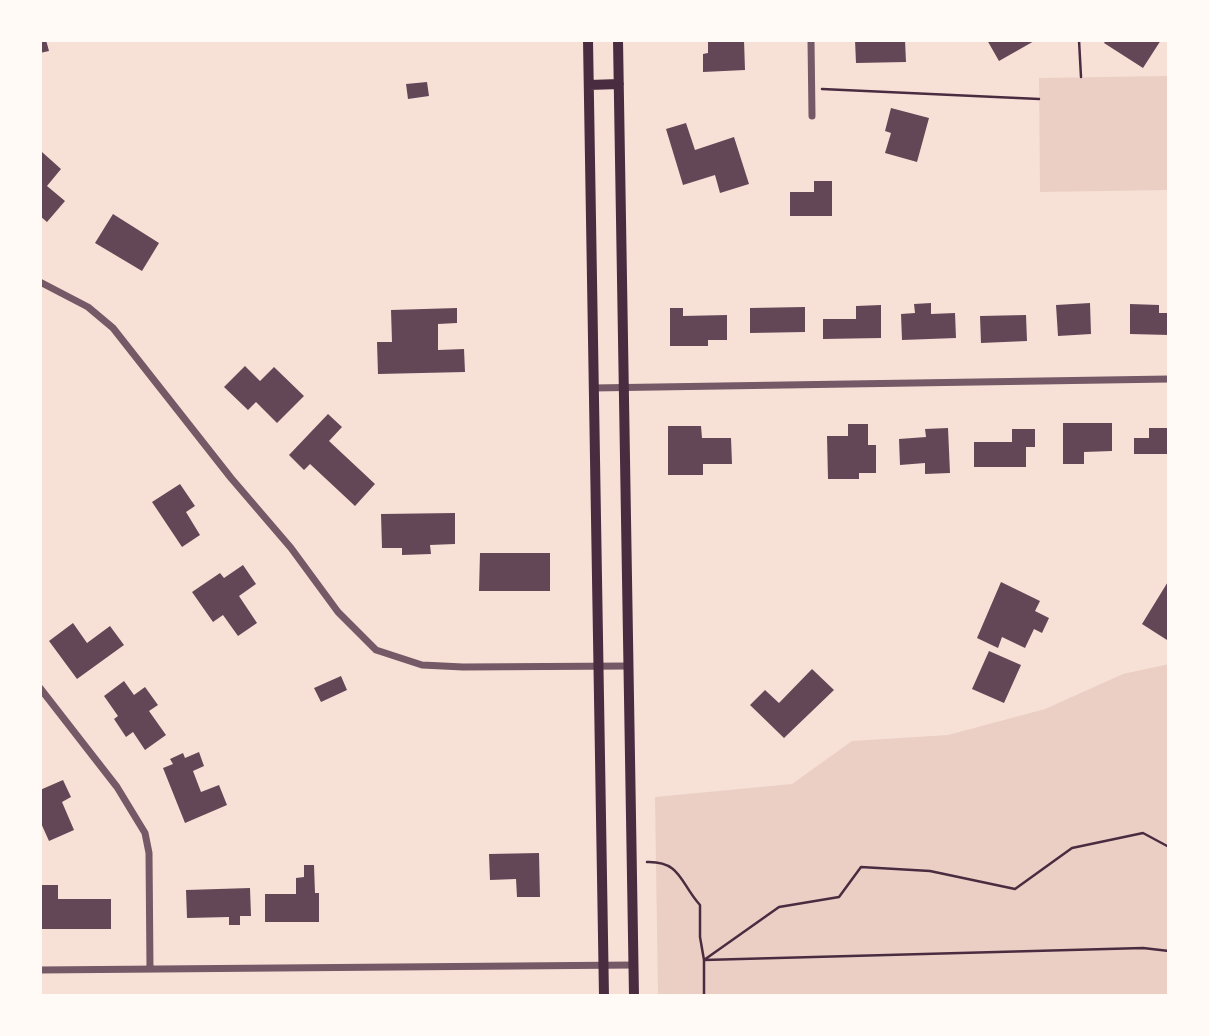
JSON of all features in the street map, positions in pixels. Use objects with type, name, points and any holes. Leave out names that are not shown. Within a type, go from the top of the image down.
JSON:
[{"type":"main road","points":[[588,40],[604,996]]},
{"type":"main road","points":[[618,40],[634,996]]},
{"type":"main road","points":[[589,85],[619,84]]},
{"type":"street","points":[[811,40],[813,116]]},
{"type":"street","points":[[40,282],[88,307],[113,328],[231,478],[291,548],[338,611],[376,650],[422,665],[628,666]]},
{"type":"street","points":[[593,388],[1169,379]]},
{"type":"street","points":[[40,688],[117,787],[145,833],[149,853],[150,969]]},
{"type":"street","points":[[40,970],[634,965]]},
{"type":"path","points":[[1079,40],[1082,77]]},
{"type":"path","points":[[812,88],[1039,100]]},
{"type":"path","points":[[704,960],[779,907],[839,897],[861,867],[930,871],[1015,889],[1072,848],[1143,833],[1169,847]]},
{"type":"path","points":[[647,862],[661,862],[675,869],[688,892],[700,905],[704,996]]},
{"type":"path","points":[[704,960],[1143,948],[1169,951]]},
{"type":"shaded area","points":[[1169,76],[1169,190],[1040,192],[1039,78]]},
{"type":"shaded area","points":[[1169,664],[1169,996],[658,996],[655,797],[792,784],[852,741],[948,735],[1045,709],[1123,674]]},
{"type":"building","points":[[40,40],[46,40],[49,51],[40,53]]},
{"type":"building","points":[[708,40],[744,40],[745,70],[703,72],[703,54],[708,53]]},
{"type":"building","points":[[855,40],[905,40],[906,62],[856,63]]},
{"type":"building","points":[[987,40],[1036,40],[999,61]]},
{"type":"building","points":[[1106,40],[1161,40],[1143,68],[1104,43]]},
{"type":"building","points":[[427,82],[429,96],[408,99],[406,84]]},
{"type":"building","points":[[891,108],[929,118],[917,162],[885,153],[891,133],[885,131]]},
{"type":"building","points":[[686,123],[695,150],[734,137],[749,184],[720,193],[715,175],[683,185],[666,129]]},
{"type":"building","points":[[42,152],[61,169],[47,186],[65,201],[47,222],[40,216]]},
{"type":"building","points":[[814,181],[832,181],[832,216],[790,216],[790,192],[814,192]]},
{"type":"building","points":[[113,214],[159,243],[142,271],[95,243]]},
{"type":"building","points":[[931,303],[931,314],[955,313],[956,338],[902,340],[901,314],[915,313],[914,304]]},
{"type":"building","points":[[1090,303],[1091,334],[1058,336],[1056,305]]},
{"type":"building","points":[[1130,304],[1159,305],[1159,313],[1169,313],[1169,335],[1130,334]]},
{"type":"building","points":[[881,305],[881,338],[823,339],[823,319],[856,319],[856,306]]},
{"type":"building","points":[[805,307],[805,332],[750,333],[750,308]]},
{"type":"building","points":[[457,308],[457,323],[438,324],[438,350],[464,349],[465,372],[378,374],[377,342],[392,342],[391,310]]},
{"type":"building","points":[[670,308],[683,308],[683,316],[727,315],[727,340],[708,340],[708,346],[670,346]]},
{"type":"building","points":[[1026,315],[1027,341],[981,343],[980,316]]},
{"type":"building","points":[[245,366],[260,381],[274,367],[304,396],[277,423],[256,402],[248,410],[224,387]]},
{"type":"building","points":[[328,414],[342,427],[329,441],[375,484],[355,506],[310,464],[304,470],[289,455]]},
{"type":"building","points":[[1063,423],[1112,423],[1112,451],[1084,452],[1084,464],[1063,464]]},
{"type":"building","points":[[848,424],[868,424],[868,445],[876,445],[876,473],[859,473],[859,479],[828,479],[827,436],[848,436]]},
{"type":"building","points":[[668,426],[701,426],[702,438],[731,438],[732,464],[703,464],[703,475],[668,475]]},
{"type":"building","points":[[948,428],[950,473],[925,474],[925,463],[900,465],[899,439],[926,437],[925,429]]},
{"type":"building","points":[[1149,428],[1169,428],[1169,454],[1134,454],[1134,438],[1149,438]]},
{"type":"building","points":[[1012,429],[1035,429],[1035,447],[1026,447],[1026,467],[974,467],[974,442],[1012,442]]},
{"type":"building","points":[[180,484],[195,506],[186,512],[200,535],[182,547],[152,502]]},
{"type":"building","points":[[455,513],[455,544],[430,545],[431,554],[402,555],[402,548],[382,548],[381,514]]},
{"type":"building","points":[[480,553],[550,553],[550,591],[479,591]]},
{"type":"building","points":[[243,565],[256,584],[239,596],[257,623],[238,636],[223,615],[213,622],[192,592],[220,573],[224,578]]},
{"type":"building","points":[[1169,580],[1169,637],[1167,640],[1142,624]]},
{"type":"building","points":[[1001,582],[1040,601],[1035,611],[1049,618],[1042,633],[1034,629],[1025,648],[1002,637],[998,648],[977,638]]},
{"type":"building","points":[[73,623],[87,643],[110,626],[124,645],[77,679],[49,641]]},
{"type":"building","points":[[989,651],[1021,665],[1004,703],[972,689]]},
{"type":"building","points":[[812,669],[834,690],[784,738],[750,705],[765,690],[779,703]]},
{"type":"building","points":[[341,676],[347,690],[321,702],[314,688]]},
{"type":"building","points":[[124,681],[134,695],[145,687],[158,705],[149,711],[166,735],[145,750],[133,732],[126,737],[114,719],[118,716],[104,696]]},
{"type":"building","points":[[199,752],[204,766],[193,771],[201,792],[219,785],[227,805],[185,823],[163,768],[173,764],[170,759],[183,753],[185,758]]},
{"type":"building","points":[[63,780],[71,797],[62,802],[74,830],[49,841],[40,821],[40,790]]},
{"type":"building","points":[[539,853],[540,897],[517,897],[516,879],[490,880],[489,854]]},
{"type":"building","points":[[304,865],[314,865],[315,893],[319,893],[319,922],[265,922],[265,894],[296,894],[296,878],[304,877]]},
{"type":"building","points":[[40,885],[58,885],[58,899],[111,899],[111,929],[40,929]]},
{"type":"building","points":[[250,888],[251,916],[240,916],[240,925],[229,925],[229,917],[187,918],[186,890]]}]
